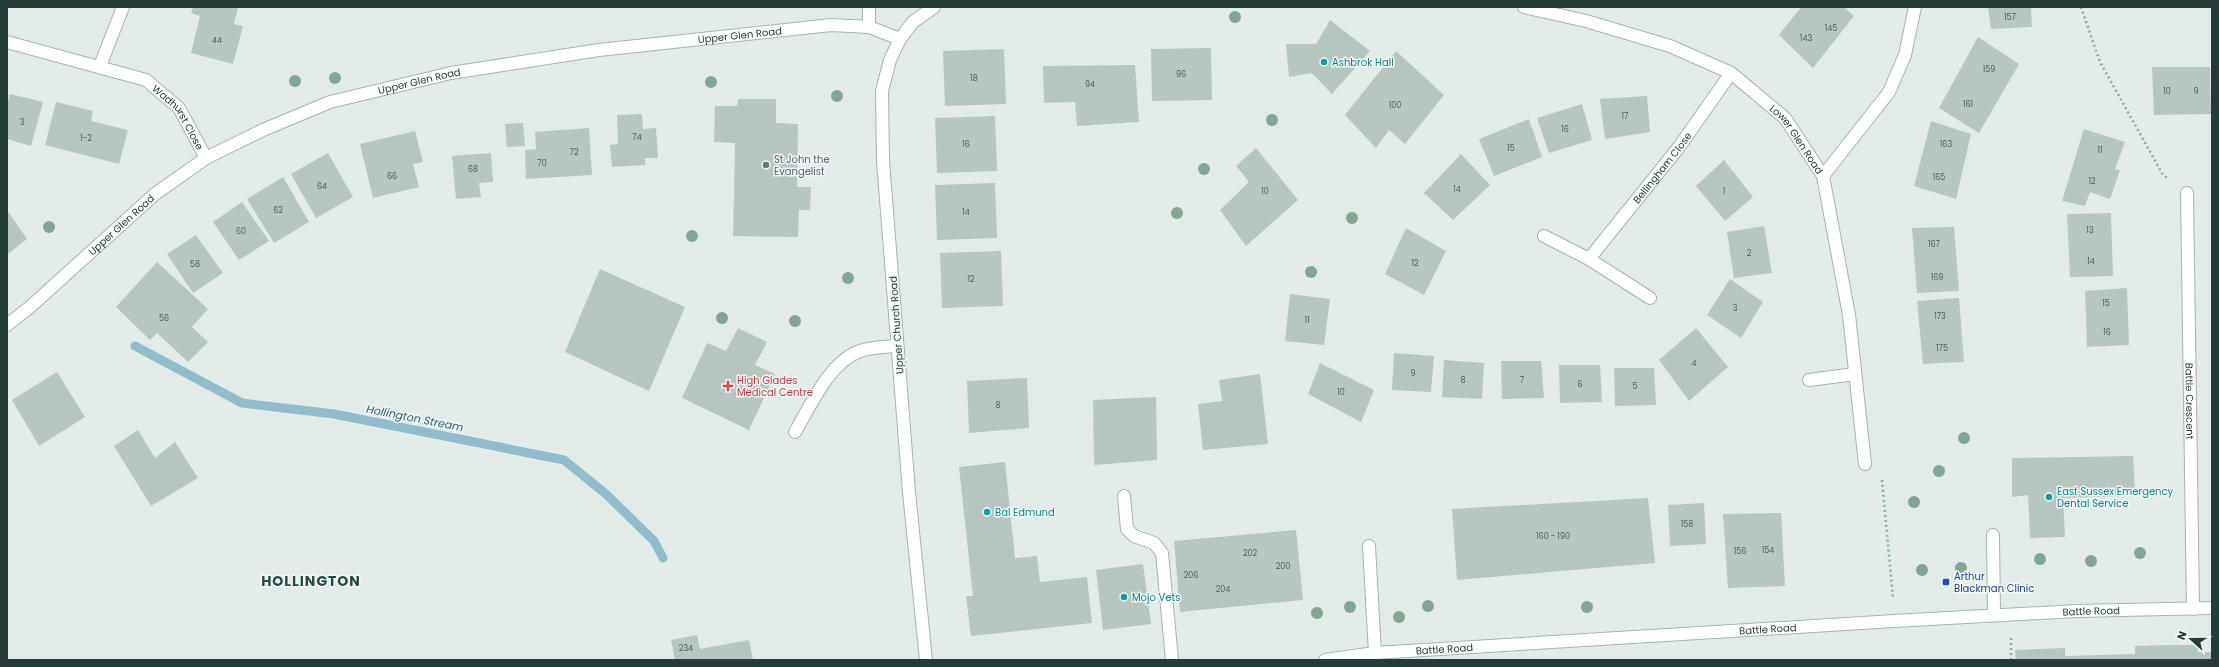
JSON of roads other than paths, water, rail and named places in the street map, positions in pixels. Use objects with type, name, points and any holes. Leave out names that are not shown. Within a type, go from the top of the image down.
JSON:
[{"type":"street","points":[[100,66],[123,7]]},
{"type":"street","points":[[869,7],[869,27]]},
{"type":"street","name":"Upper Church Road","points":[[926,660],[909,492],[897,346],[883,162],[882,91],[890,60],[900,39],[913,22],[934,7]]},
{"type":"street","name":"Lower Glen Road","points":[[1524,7],[1586,21],[1670,46],[1731,73],[1785,118],[1823,176],[1849,315],[1865,464]]},
{"type":"street","points":[[1823,176],[1889,92],[1904,55],[1915,7]]},
{"type":"street","name":"Upper Glen Road","points":[[7,325],[30,307],[155,194],[206,158],[263,130],[330,102],[451,73],[599,50],[831,25],[869,27],[900,39]]},
{"type":"street","name":"Wadhurst Close","points":[[7,42],[100,66],[146,80],[179,108],[206,158]]},
{"type":"street","name":"Bellingham Close","points":[[1589,259],[1679,147],[1731,73]]},
{"type":"street","name":"Battle Crescent","points":[[2187,193],[2193,609]]},
{"type":"street","points":[[1544,236],[1589,259],[1650,298]]},
{"type":"street","points":[[795,432],[823,384],[840,364],[860,351],[897,346]]},
{"type":"street","points":[[1809,380],[1855,374]]},
{"type":"street","points":[[1124,496],[1127,529],[1134,536],[1154,543],[1162,553],[1172,660]]},
{"type":"street","points":[[1993,535],[1994,615]]},
{"type":"street","points":[[1369,546],[1375,653]]},
{"type":"street","name":"Battle Road","points":[[1325,660],[1375,653],[1894,620],[2077,611],[2212,608]]},
{"type":"waterway","name":"Hollington Stream","points":[[135,346],[242,403],[334,414],[564,460],[606,494],[654,541],[663,558]]},
{"type":"place","name":"Ashbrok Hall","points":[[1324,62]]},
{"type":"place","name":"St John the Evangelist","points":[[766,165]]},
{"type":"place","name":"High Glades Medical Centre","points":[[728,386]]},
{"type":"place","name":"East Sussex Emergency Dental Service","points":[[2049,497]]},
{"type":"place","name":"Bal Edmund","points":[[987,512]]},
{"type":"place","name":"Arthur Blackman Clinic","points":[[1946,582]]},
{"type":"place","name":"Mojo Vets","points":[[1124,597]]},
{"type":"district","name":"HOLLINGTON","points":[[311,581]]}]
